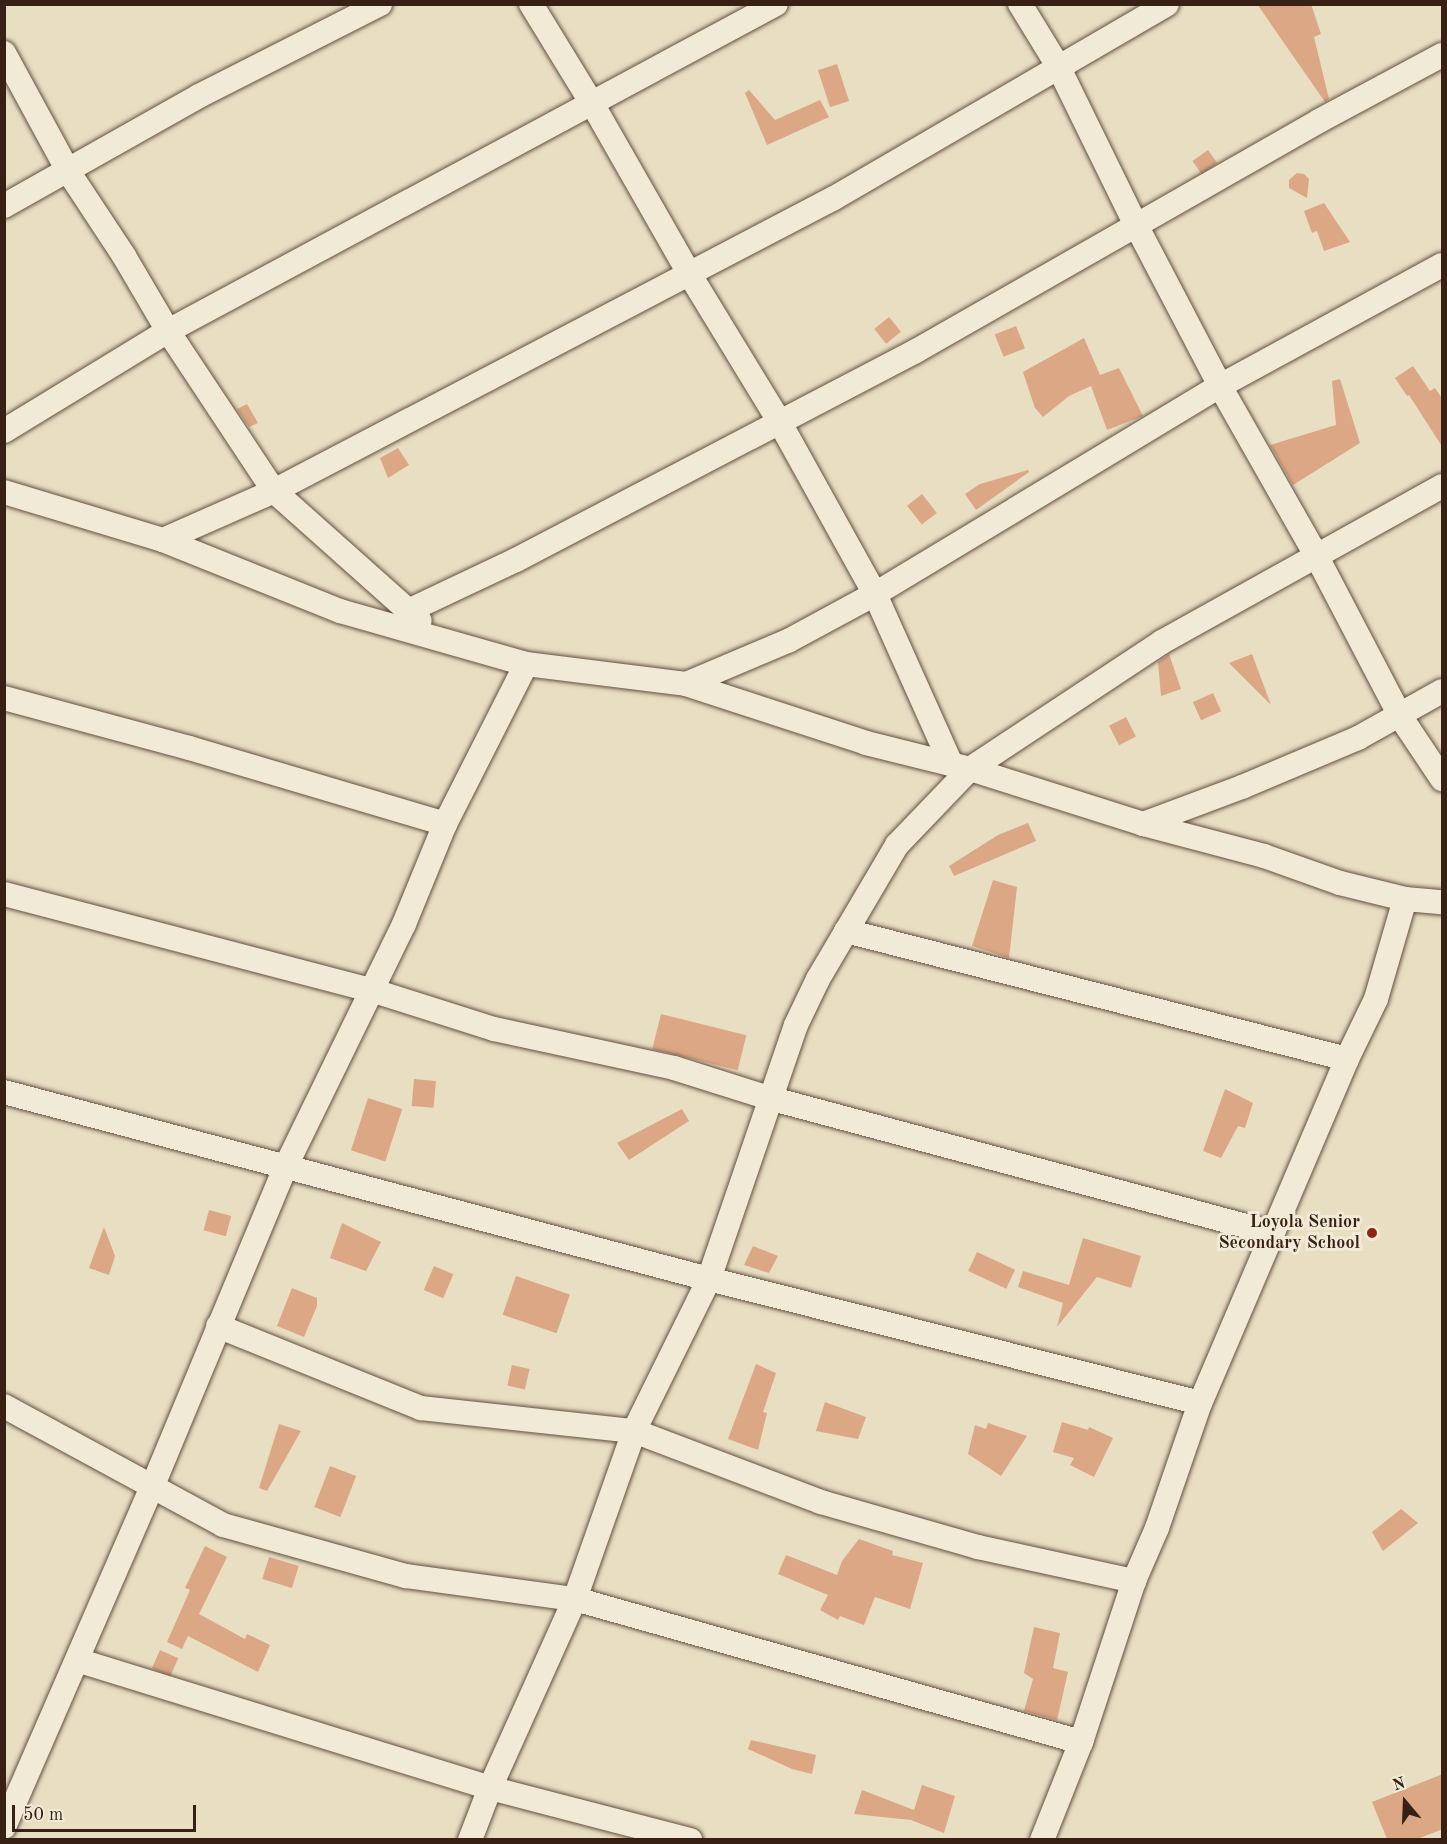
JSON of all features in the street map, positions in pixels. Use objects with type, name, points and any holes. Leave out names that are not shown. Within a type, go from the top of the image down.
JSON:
[{"type":"street","points":[[4,206],[199,96],[380,4]]},
{"type":"street","points":[[531,4],[593,105],[690,275],[778,421],[876,594],[960,767]]},
{"type":"street","points":[[4,430],[168,331],[593,105],[776,4]]},
{"type":"street","points":[[1020,4],[1058,66],[1136,225],[1220,386],[1317,557],[1400,716],[1443,779]]},
{"type":"street","points":[[163,540],[274,491],[690,275],[834,198],[1167,4]]},
{"type":"street","points":[[4,53],[68,171],[168,331],[274,491],[437,637]]},
{"type":"street","points":[[408,611],[516,560],[778,421],[916,351],[1318,121],[1443,56]]},
{"type":"street","points":[[686,684],[788,641],[876,594],[958,542],[1220,386],[1443,265]]},
{"type":"street","points":[[471,1839],[489,1788],[575,1599],[634,1431],[709,1279],[769,1098],[796,1025],[846,931],[897,845],[960,767],[1162,642],[1443,486]]},
{"type":"street","points":[[4,492],[163,540],[339,611],[526,664],[686,684],[866,743],[960,767],[1143,824],[1264,856],[1340,883],[1405,899],[1443,902]]},
{"type":"street","points":[[4,1827],[153,1485],[285,1168],[404,924],[445,824],[526,664]]},
{"type":"street","points":[[1143,824],[1358,738],[1443,690]]},
{"type":"street","points":[[4,698],[189,748],[445,824]]},
{"type":"street","points":[[4,894],[371,990],[494,1029],[674,1068],[769,1098],[1272,1233]]},
{"type":"street","points":[[1042,1839],[1081,1742],[1134,1581],[1157,1528],[1200,1403],[1347,1059],[1376,999],[1405,899]]},
{"type":"street","points":[[846,931],[1347,1059]]},
{"type":"street","points":[[4,1092],[709,1279],[1200,1403]]},
{"type":"street","points":[[218,1326],[421,1408],[634,1431],[821,1502],[978,1547],[1134,1581]]},
{"type":"street","points":[[4,1406],[223,1525],[405,1576],[575,1599],[1081,1742]]},
{"type":"street","points":[[77,1660],[489,1788],[690,1839]]},
{"type":"building","points":[[1257,4],[1311,4],[1321,34],[1314,37],[1329,99],[1325,102]]},
{"type":"building","points":[[837,64],[849,101],[830,107],[818,70]]},
{"type":"building","points":[[749,90],[775,120],[820,100],[829,117],[767,145],[745,93]]},
{"type":"building","points":[[1208,150],[1217,163],[1202,174],[1192,161]]},
{"type":"building","points":[[1297,173],[1304,174],[1309,179],[1307,198],[1289,188],[1289,180]]},
{"type":"building","points":[[1324,203],[1350,242],[1324,251],[1317,231],[1312,233],[1304,211]]},
{"type":"building","points":[[889,317],[901,332],[886,344],[874,329]]},
{"type":"building","points":[[1016,326],[1025,348],[1004,357],[995,335]]},
{"type":"building","points":[[1084,338],[1100,375],[1119,368],[1143,416],[1107,430],[1091,386],[1069,396],[1043,417],[1035,408],[1023,372]]},
{"type":"building","points":[[1413,366],[1430,391],[1435,388],[1443,400],[1443,448],[1409,395],[1407,396],[1395,378]]},
{"type":"building","points":[[1340,379],[1360,443],[1293,485],[1270,445],[1336,425],[1332,381]]},
{"type":"building","points":[[247,404],[258,423],[249,427],[237,409]]},
{"type":"building","points":[[398,448],[409,465],[388,478],[380,458]]},
{"type":"building","points":[[1028,470],[1029,472],[976,510],[965,494],[980,484]]},
{"type":"building","points":[[922,494],[937,513],[922,525],[907,506]]},
{"type":"building","points":[[1169,654],[1181,689],[1161,696],[1158,662]]},
{"type":"building","points":[[1252,654],[1271,705],[1229,663]]},
{"type":"building","points":[[1213,693],[1221,711],[1201,720],[1193,702]]},
{"type":"building","points":[[1126,717],[1136,737],[1119,745],[1109,726]]},
{"type":"building","points":[[1028,823],[1036,841],[954,876],[949,866],[998,835]]},
{"type":"building","points":[[993,880],[1017,887],[1009,958],[972,946]]},
{"type":"building","points":[[661,1014],[746,1035],[738,1070],[652,1049]]},
{"type":"building","points":[[414,1079],[436,1081],[434,1108],[412,1106]]},
{"type":"building","points":[[1225,1089],[1253,1103],[1245,1128],[1238,1126],[1221,1158],[1203,1151]]},
{"type":"building","points":[[368,1098],[402,1109],[385,1161],[351,1150]]},
{"type":"building","points":[[682,1109],[689,1121],[629,1160],[617,1143]]},
{"type":"building","points":[[209,1210],[231,1216],[226,1236],[204,1230]]},
{"type":"building","points":[[342,1223],[381,1242],[366,1271],[330,1258]]},
{"type":"building","points":[[104,1227],[115,1256],[109,1275],[89,1268]]},
{"type":"building","points":[[1083,1238],[1141,1256],[1131,1288],[1097,1277],[1057,1327],[1063,1303],[1018,1287],[1023,1271],[1069,1285]]},
{"type":"building","points":[[753,1246],[778,1256],[769,1273],[744,1265]]},
{"type":"building","points":[[977,1252],[1015,1270],[1006,1289],[968,1271]]},
{"type":"building","points":[[434,1266],[453,1274],[443,1298],[424,1290]]},
{"type":"building","points":[[516,1276],[570,1295],[557,1333],[503,1315]]},
{"type":"building","points":[[292,1288],[317,1298],[317,1306],[304,1337],[277,1326]]},
{"type":"building","points":[[756,1364],[776,1373],[763,1412],[767,1413],[758,1450],[728,1439]]},
{"type":"building","points":[[512,1365],[530,1369],[525,1390],[507,1385]]},
{"type":"building","points":[[825,1402],[866,1417],[858,1439],[816,1431]]},
{"type":"building","points":[[1062,1422],[1088,1430],[1089,1427],[1113,1438],[1094,1477],[1070,1465],[1074,1458],[1053,1452]]},
{"type":"building","points":[[988,1423],[1027,1436],[1001,1476],[968,1454],[975,1425],[986,1429]]},
{"type":"building","points":[[279,1424],[301,1431],[267,1491],[259,1488]]},
{"type":"building","points":[[330,1466],[356,1476],[340,1517],[314,1507]]},
{"type":"building","points":[[1401,1509],[1418,1523],[1383,1551],[1372,1532]]},
{"type":"building","points":[[859,1539],[893,1551],[892,1555],[923,1563],[910,1609],[875,1597],[864,1625],[840,1616],[838,1620],[820,1610],[828,1595],[778,1574],[786,1555],[837,1575],[842,1561]]},
{"type":"building","points":[[205,1546],[227,1557],[199,1614],[245,1639],[247,1634],[270,1645],[258,1672],[188,1636],[182,1649],[167,1642],[190,1590],[185,1588]]},
{"type":"building","points":[[269,1557],[299,1566],[292,1588],[262,1579]]},
{"type":"building","points":[[1034,1627],[1060,1633],[1053,1668],[1068,1672],[1057,1720],[1024,1711],[1033,1679],[1024,1673]]},
{"type":"building","points":[[160,1650],[178,1658],[170,1676],[152,1668]]},
{"type":"building","points":[[751,1740],[816,1755],[812,1774],[792,1769],[748,1749]]},
{"type":"building","points":[[1443,1774],[1443,1829],[1417,1839],[1387,1839],[1372,1802]]},
{"type":"building","points":[[922,1785],[955,1796],[944,1833],[911,1820],[854,1814],[862,1790],[914,1810]]},
{"type":"place","name":"Loyola Senior Secondary School","points":[[1372,1233]]}]
